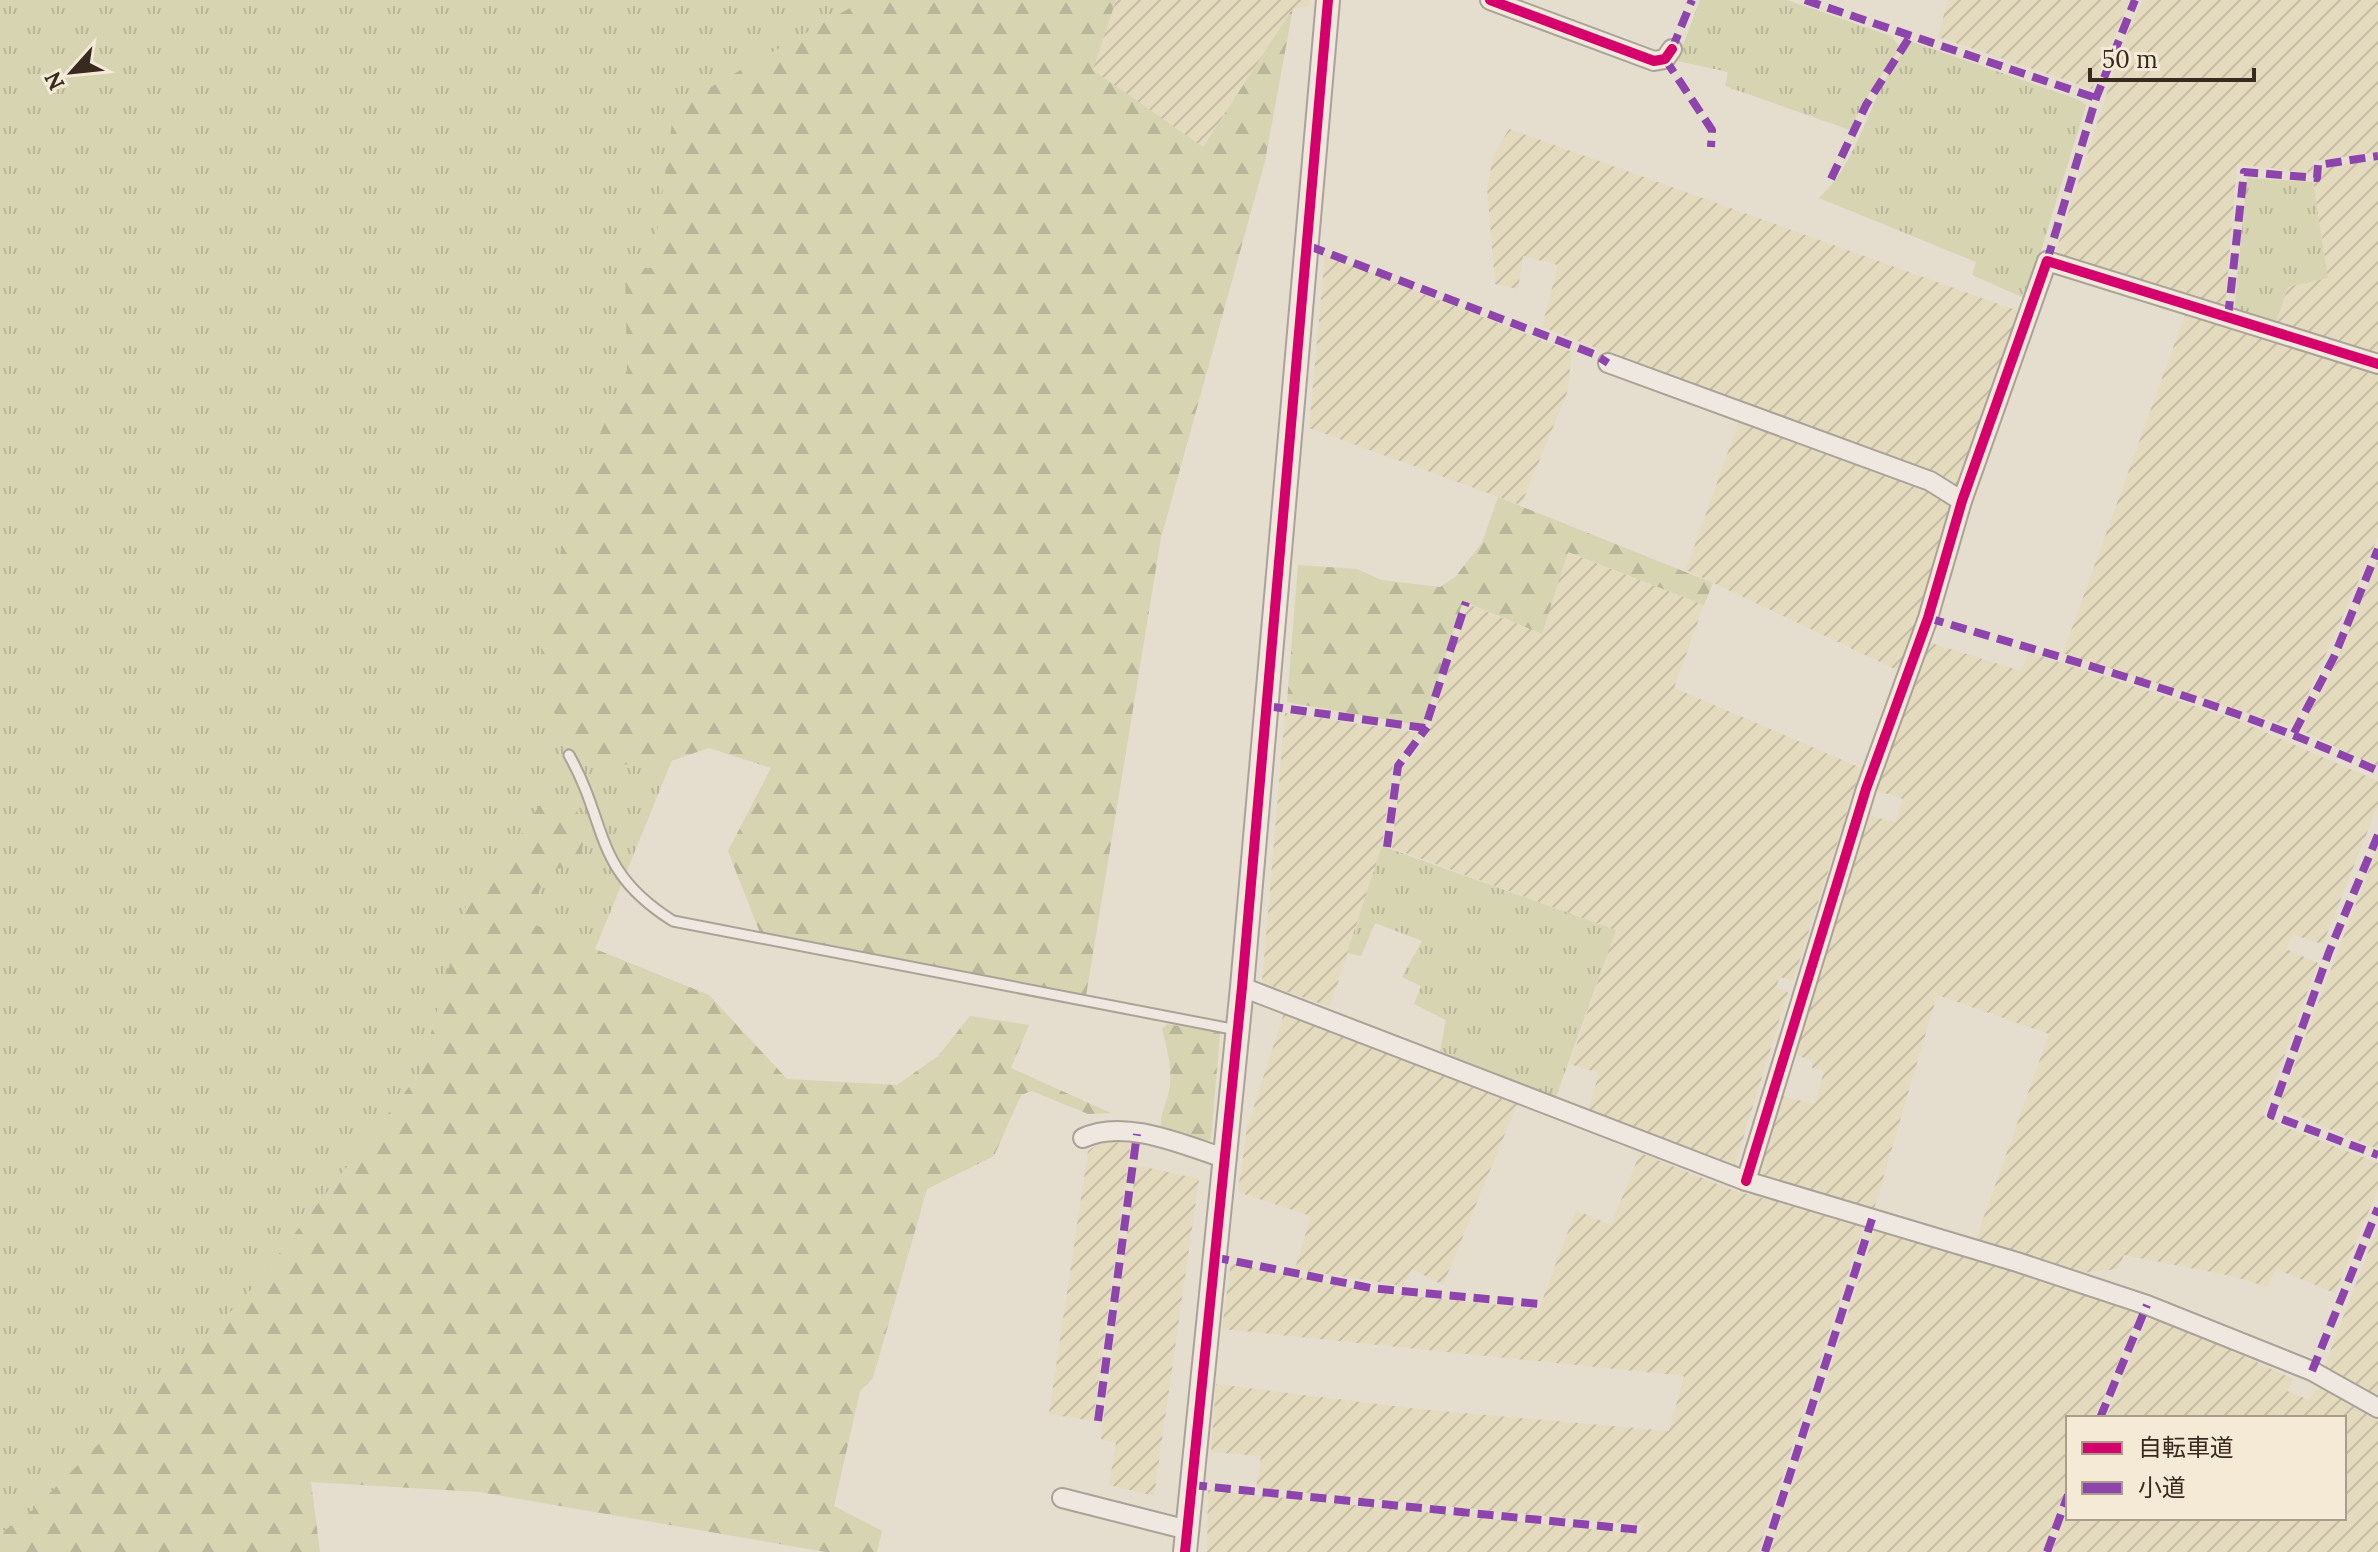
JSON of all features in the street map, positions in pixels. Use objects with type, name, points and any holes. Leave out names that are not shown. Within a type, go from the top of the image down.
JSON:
[{"type":"street","points":[[1062,1498],[1187,1541],[1242,987],[1328,0]]},
{"type":"street","points":[[1490,0],[1654,61],[1665,59],[1672,49]]},
{"type":"street","points":[[1746,1181],[1866,789],[1928,618],[1962,501],[2047,261],[2378,364]]},
{"type":"street","points":[[1608,363],[1930,481],[1962,501]]},
{"type":"street","points":[[1242,987],[1746,1181],[2017,1262],[2147,1305],[2312,1371],[2378,1408]]},
{"type":"street","points":[[1083,1138],[1110,1131],[1137,1134],[1224,1158]]},
{"type":"lane","points":[[569,755],[582,778],[599,835],[618,871],[631,890],[673,921],[1237,1030]]},
{"type":"shaded area","points":[[1116,0],[1311,0],[1311,5],[1293,9],[1201,150],[1092,70]]},
{"type":"shaded area","points":[[1948,0],[2130,0],[2092,89],[1938,37]]},
{"type":"shaded area","points":[[2143,0],[2378,0],[2378,152],[2314,161],[2312,173],[2237,164],[2225,307],[2055,254],[2124,40]]},
{"type":"shaded area","points":[[1509,129],[2021,312],[1959,484],[1953,487],[1542,327],[1558,265],[1523,256],[1518,289],[1495,284],[1487,187],[1494,154]]},
{"type":"shaded area","points":[[2378,160],[2378,357],[2275,325],[2288,286],[2328,278],[2313,182],[2321,181],[2322,168]]},
{"type":"shaded area","points":[[1325,255],[1572,352],[1567,393],[1521,505],[1309,428]]},
{"type":"shaded area","points":[[2186,312],[2378,370],[2378,537],[2295,723],[2289,726],[2063,653]]},
{"type":"shaded area","points":[[1740,418],[1938,492],[1948,503],[1951,512],[1899,671],[1686,570]]},
{"type":"shaded area","points":[[1567,552],[1704,605],[1674,688],[1861,768],[1793,981],[1780,977],[1776,987],[1788,992],[1734,1168],[1588,1111],[1599,1073],[1570,1064],[1615,930],[1392,848],[1401,769],[1426,741],[1468,604],[1542,634]]},
{"type":"shaded area","points":[[2378,560],[2378,768],[2303,731],[2302,727],[2336,662]]},
{"type":"shaded area","points":[[1925,641],[2021,671],[2029,652],[2237,720],[2378,781],[2378,805],[2323,944],[2293,935],[2286,949],[2318,963],[2263,1115],[2285,1127],[2378,1163],[2378,1189],[2335,1293],[2276,1269],[2267,1287],[2232,1276],[2124,1255],[2118,1269],[2082,1273],[1976,1239],[2049,1034],[1937,995],[1874,1209],[1761,1179],[1756,1170],[1778,1095],[1815,1104],[1824,1071],[1812,1068],[1812,1060],[1791,1054],[1866,815],[1895,822],[1903,799],[1875,790]]},
{"type":"shaded area","points":[[1285,713],[1420,733],[1393,764],[1382,846],[1330,1007],[1262,983]]},
{"type":"shaded area","points":[[2378,846],[2378,1149],[2278,1108]]},
{"type":"shaded area","points":[[1285,1010],[1518,1102],[1443,1285],[1412,1269],[1403,1286],[1295,1269],[1311,1216],[1238,1192],[1247,1128]]},
{"type":"shaded area","points":[[1131,1141],[1093,1421],[1049,1414],[1088,1151],[1098,1144]]},
{"type":"shaded area","points":[[1640,1153],[1732,1190],[1864,1225],[1758,1552],[1207,1552],[1208,1490],[1640,1534],[1642,1525],[1256,1488],[1261,1456],[1211,1452],[1216,1384],[1418,1409],[1669,1431],[1684,1376],[1222,1329],[1231,1263],[1370,1292],[1539,1309],[1576,1210],[1611,1225]]},
{"type":"shaded area","points":[[1136,1165],[1199,1179],[1154,1496],[1109,1485],[1116,1443],[1101,1439]]},
{"type":"shaded area","points":[[2378,1226],[2378,1399],[2323,1370]]},
{"type":"shaded area","points":[[1876,1228],[2137,1308],[2138,1314],[2096,1416],[2066,1416],[2066,1489],[2043,1552],[1770,1552]]},
{"type":"shaded area","points":[[2160,1317],[2293,1379],[2287,1391],[2309,1400],[2319,1386],[2378,1418],[2378,1552],[2052,1552],[2066,1514],[2066,1520],[2346,1520],[2346,1416],[2107,1416],[2146,1322]]},
{"type":"green space","points":[[0,0],[953,0],[716,652],[523,1126],[0,1552]]},
{"type":"green space","points":[[864,0],[1116,0],[1093,70],[1203,147],[1293,8],[1265,161],[1161,538],[1086,996],[760,933],[728,851],[771,768],[709,748],[671,761],[608,766],[576,752],[554,712],[541,650],[570,505],[627,370],[625,268],[652,268],[674,108]]},
{"type":"green space","points":[[1700,0],[1787,0],[1891,36],[1899,46],[1898,51],[1862,104],[1850,130],[1725,86],[1728,72],[1677,61]]},
{"type":"green space","points":[[1912,42],[2080,100],[2086,105],[2026,299],[1972,275],[1976,262],[1819,198],[1846,163],[1886,79]]},
{"type":"green space","points":[[2247,178],[2313,182],[2328,278],[2288,287],[2275,325],[2234,312]]},
{"type":"green space","points":[[1498,497],[1713,583],[1704,605],[1568,552],[1542,634],[1463,601],[1423,726],[1287,702],[1298,565],[1357,569],[1381,580],[1440,587],[1455,577],[1482,543]]},
{"type":"green space","points":[[559,798],[575,809],[586,824],[580,863],[548,871],[526,921],[709,995],[787,1079],[897,1085],[938,1056],[970,1016],[1029,1025],[1011,1068],[1111,1113],[1088,1114],[1032,1091],[1021,1095],[994,1156],[927,1189],[873,1378],[860,1391],[834,1506],[882,1531],[877,1552],[826,1552],[479,1492],[311,1482],[320,1552],[0,1552],[0,1534],[34,1509],[245,1297],[420,1073],[468,898],[512,849],[539,806]]},
{"type":"green space","points":[[1382,846],[1616,930],[1556,1097],[1440,1051],[1446,1020],[1414,1004],[1421,986],[1402,977],[1422,941],[1375,923],[1361,956],[1347,953]]},
{"type":"green space","points":[[1167,1024],[1220,1033],[1211,1139],[1205,1143],[1161,1131],[1170,1079],[1162,1029]]},
{"type":"marked path","points":[[1672,49],[1692,0]]},
{"type":"marked path","points":[[1805,0],[2096,98]]},
{"type":"marked path","points":[[2047,261],[2096,98],[2135,0]]},
{"type":"marked path","points":[[1831,179],[1866,105],[1911,35]]},
{"type":"marked path","points":[[1665,59],[1712,130],[1711,147]]},
{"type":"marked path","points":[[2228,317],[2244,172],[2317,178],[2318,165],[2378,156]]},
{"type":"marked path","points":[[1309,246],[1594,354],[1608,363]]},
{"type":"marked path","points":[[2294,733],[2334,657],[2378,549]]},
{"type":"marked path","points":[[1267,706],[1425,728],[1466,602]]},
{"type":"marked path","points":[[1928,618],[2212,705],[2378,771]]},
{"type":"marked path","points":[[1387,847],[1398,766],[1427,727]]},
{"type":"marked path","points":[[2378,835],[2329,952],[2271,1115],[2378,1155]]},
{"type":"marked path","points":[[1098,1421],[1137,1134]]},
{"type":"marked path","points":[[2312,1371],[2378,1208]]},
{"type":"marked path","points":[[1765,1552],[1872,1219]]},
{"type":"marked path","points":[[1213,1257],[1371,1288],[1540,1304]]},
{"type":"marked path","points":[[2101,1416],[2147,1305]]},
{"type":"marked path","points":[[1191,1485],[1641,1530]]},
{"type":"marked path","points":[[2047,1552],[2066,1500]]},
{"type":"cycle path","points":[[1185,1552],[1242,987],[1328,0]]},
{"type":"cycle path","points":[[1490,0],[1654,61],[1665,59],[1672,49]]},
{"type":"cycle path","points":[[1746,1181],[1866,789],[1928,618],[1962,501],[2047,261],[2378,364]]}]
